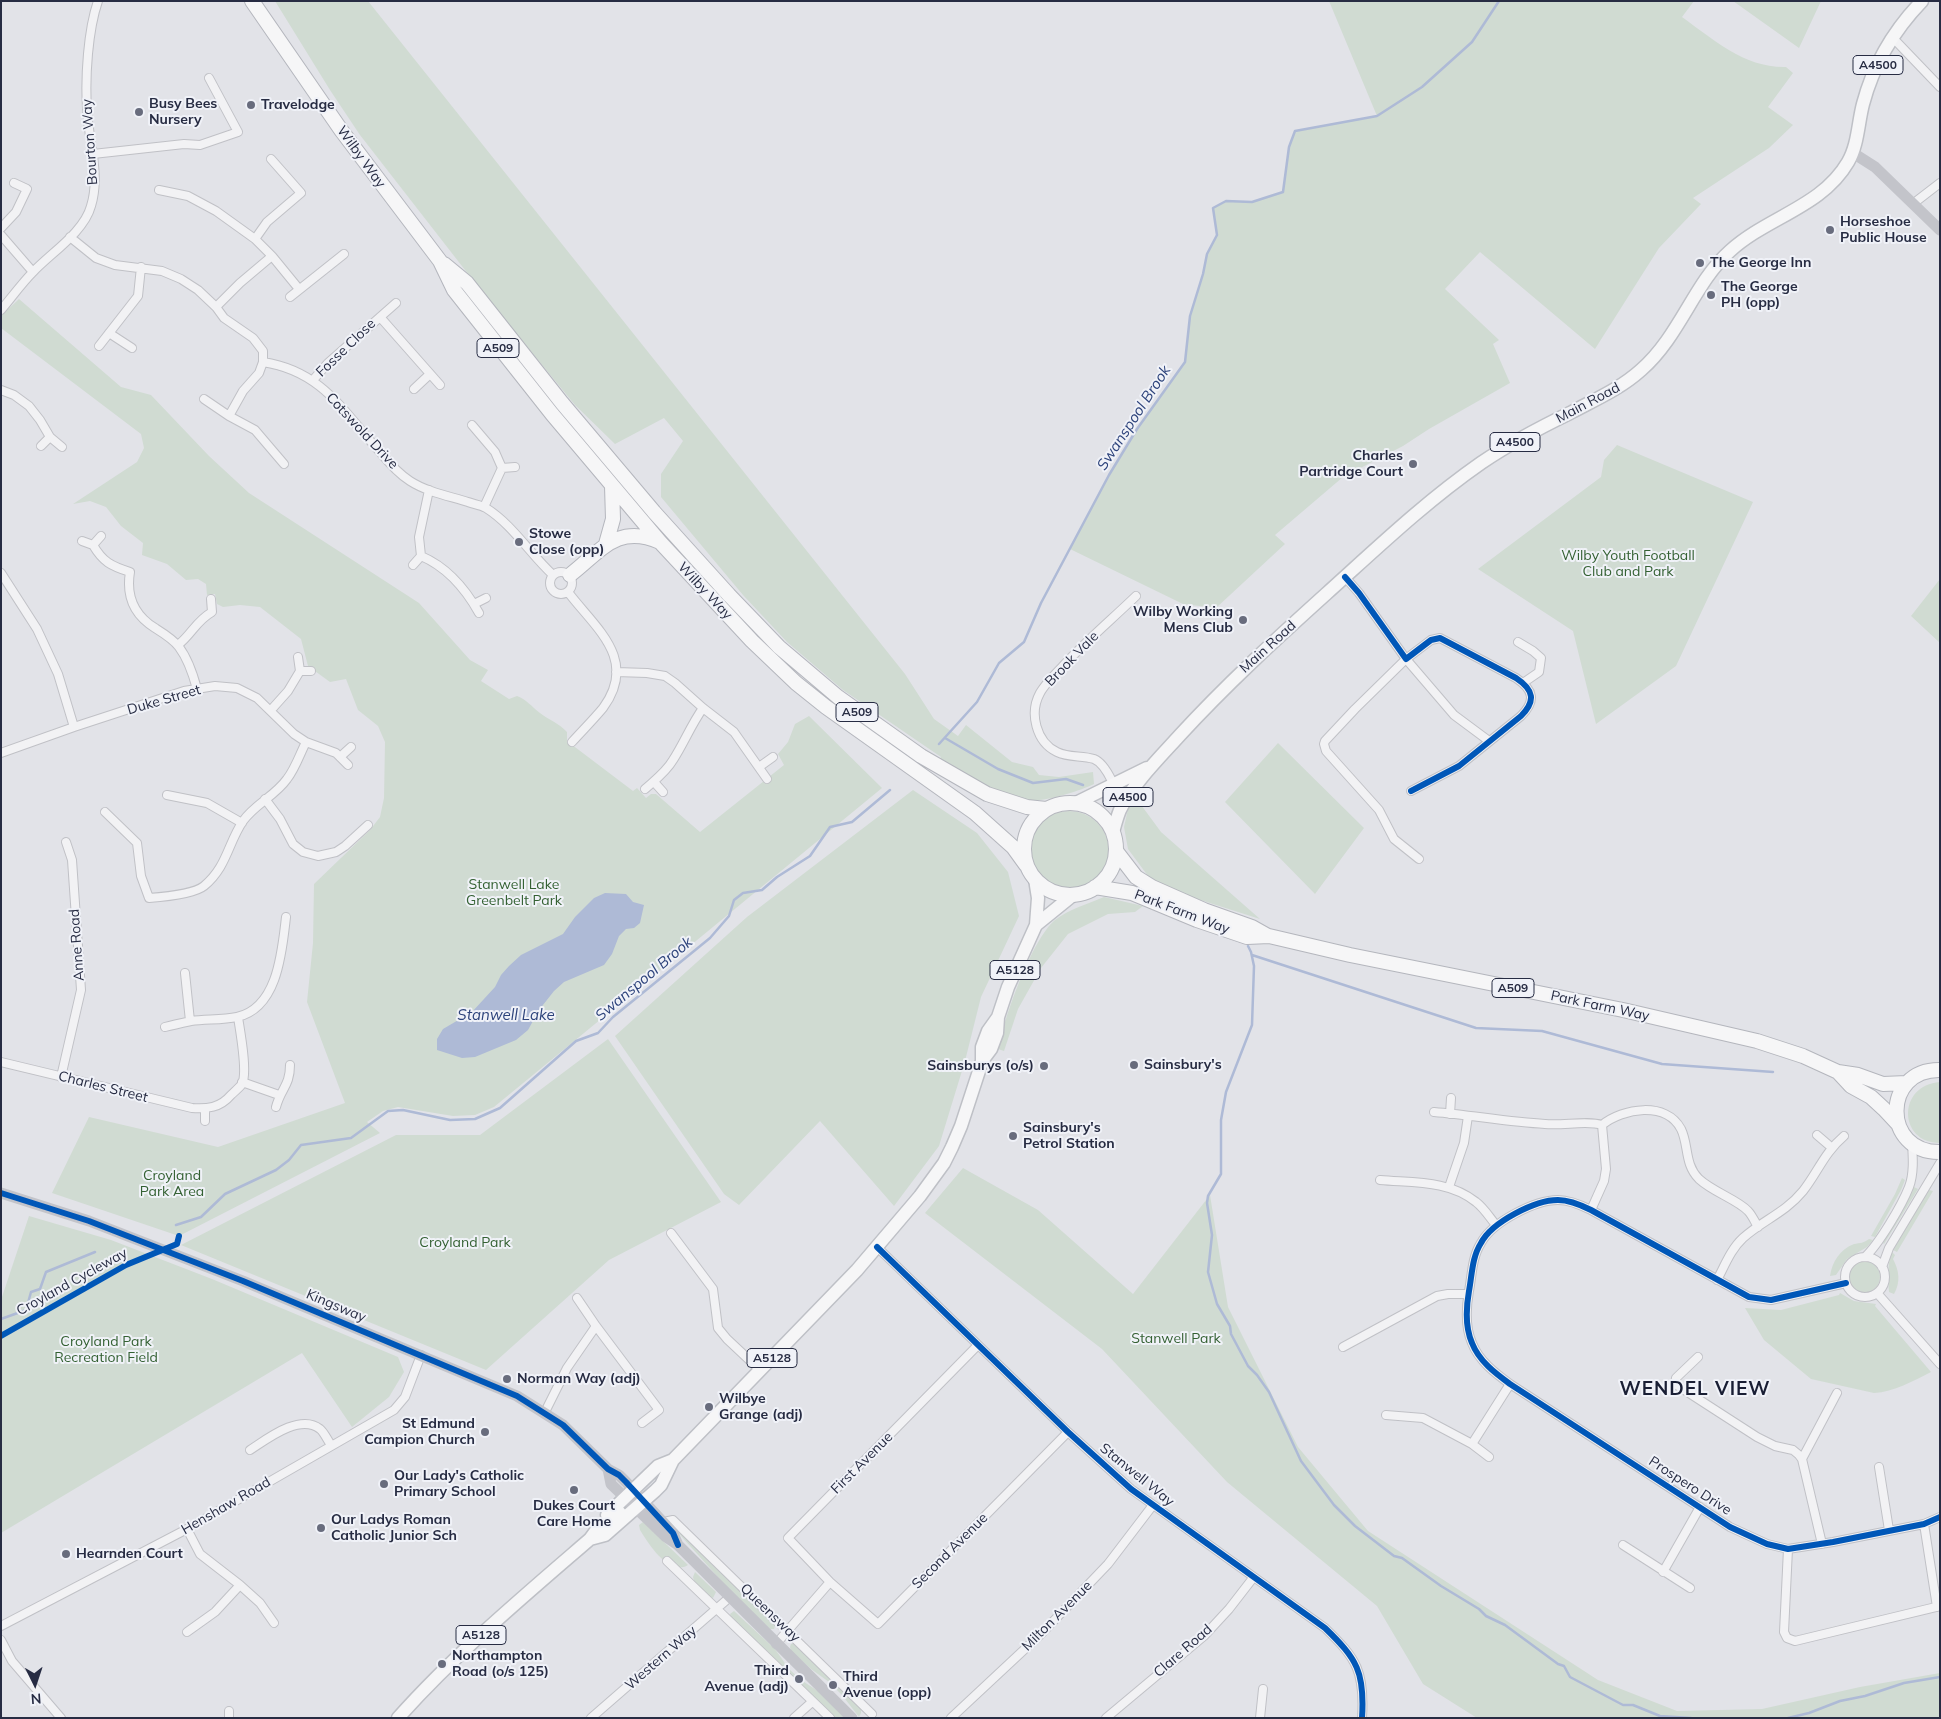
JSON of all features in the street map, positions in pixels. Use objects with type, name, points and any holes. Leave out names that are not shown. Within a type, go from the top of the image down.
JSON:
[{"type":"highway","name":"Wilby Way","points":[[252,1],[346,138],[440,261],[454,290],[552,414],[660,542],[752,641],[796,683],[826,707],[974,812],[1014,847],[1026,865]]},
{"type":"highway","name":"Wilby Way","points":[[440,261],[467,283],[562,404],[654,512],[779,647],[838,698],[921,756],[988,794],[1027,807],[1046,809]]},
{"type":"highway","points":[[606,544],[613,520],[612,486]]},
{"type":"highway","points":[[570,575],[606,544],[634,535],[646,536],[660,542]]},
{"type":"highway","points":[[1065,803],[1084,805],[1098,813],[1109,825],[1113,832],[1116,851],[1108,875],[1095,887],[1081,894],[1056,893],[1041,885],[1026,865],[1024,856],[1025,838],[1033,821],[1046,809],[1065,803]]},
{"type":"highway","name":"Park Farm Way","points":[[1116,851],[1136,876],[1152,887],[1204,910],[1252,927],[1269,936]]},
{"type":"highway","name":"Park Farm Way","points":[[1095,887],[1132,893],[1197,920],[1247,936],[1269,936],[1350,955],[1623,1010],[1757,1041],[1803,1056],[1838,1072],[1858,1075],[1883,1084],[1907,1083]]},
{"type":"highway","points":[[1898,1125],[1896,1103],[1900,1092],[1916,1076],[1926,1071],[1940,1070]]},
{"type":"highway","name":"Park Farm Way","points":[[1838,1072],[1851,1086],[1871,1097],[1884,1109],[1912,1144]]},
{"type":"highway","points":[[1912,1144],[1922,1149],[1940,1152]]},
{"type":"main road","name":"Main Road","points":[[1113,832],[1121,807],[1152,765],[1233,679],[1345,577],[1418,512],[1482,463],[1525,437],[1611,391],[1642,370],[1668,342],[1706,281],[1726,255],[1743,241],[1820,193],[1840,174],[1852,153],[1868,86],[1879,61],[1893,38],[1922,1]]},
{"type":"main road","name":"Main Road","points":[[1076,803],[1114,786],[1152,765]]},
{"type":"main road","name":"A5128","points":[[398,1718],[438,1675],[590,1539],[603,1524],[607,1515],[661,1485],[663,1477],[673,1460],[878,1247],[915,1203],[944,1163],[961,1126],[982,1061],[982,1047],[988,1030],[998,1017],[1008,987],[1036,925],[1038,898],[1035,879]]},
{"type":"main road","name":"A5128","points":[[1036,925],[1073,895]]},
{"type":"main road","name":"A5128","points":[[590,1539],[605,1535],[635,1499],[658,1466],[673,1460]]},
{"type":"street","name":"Bourton Way","points":[[1,310],[33,272],[70,237],[84,220],[91,207],[96,180],[86,107],[90,36],[98,1]]},
{"type":"street","points":[[1893,38],[1940,87]]},
{"type":"street","points":[[93,154],[184,144],[200,145],[238,132],[209,78]]},
{"type":"street","points":[[1852,153],[1875,167],[1940,230]]},
{"type":"street","points":[[255,239],[267,222],[301,193],[271,159]]},
{"type":"street","points":[[1,228],[16,212],[27,189],[14,183]]},
{"type":"street","points":[[1914,203],[1940,183]]},
{"type":"street","points":[[159,190],[188,196],[216,211],[255,239],[272,256],[299,289]]},
{"type":"street","points":[[1,235],[33,272]]},
{"type":"street","points":[[70,237],[96,258],[115,265],[162,271],[181,279],[198,290],[216,307],[224,318],[253,338],[262,351],[263,362],[259,373],[244,391],[229,416]]},
{"type":"street","points":[[290,297],[344,254]]},
{"type":"street","points":[[216,307],[240,283],[272,256]]},
{"type":"street","points":[[99,346],[138,296],[141,268]]},
{"type":"street","name":"Fosse Close","points":[[313,380],[328,363],[396,302]]},
{"type":"street","name":"Fosse Close","points":[[380,317],[440,385]]},
{"type":"street","points":[[109,333],[132,348]]},
{"type":"street","name":"Cotswold Drive","points":[[263,362],[279,364],[298,371],[313,380],[339,404],[393,467],[410,481],[429,490],[484,507],[519,538],[554,575]]},
{"type":"street","points":[[414,389],[430,374]]},
{"type":"street","points":[[1,390],[14,395],[29,406],[50,437],[62,446]]},
{"type":"street","points":[[204,398],[229,416],[255,430],[284,464]]},
{"type":"street","points":[[472,425],[495,452],[502,468],[484,507]]},
{"type":"street","points":[[41,446],[50,437]]},
{"type":"street","points":[[502,468],[515,467]]},
{"type":"street","points":[[413,565],[420,556],[419,537],[429,490]]},
{"type":"street","points":[[93,545],[101,536]]},
{"type":"street","points":[[82,541],[93,545],[100,557],[108,564],[130,572]]},
{"type":"street","points":[[420,556],[433,561],[452,576],[469,594],[479,613]]},
{"type":"street","points":[[133,563],[128,585],[130,600],[136,612],[146,623],[165,634],[178,645],[186,659],[197,689]]},
{"type":"street","points":[[560,572],[570,575],[573,582],[568,592],[560,594],[553,590],[550,582],[554,575],[560,572]]},
{"type":"street","points":[[1,573],[37,629],[58,674],[74,727]]},
{"type":"street","points":[[1345,577],[1359,592],[1406,659],[1454,715],[1489,741]]},
{"type":"street","points":[[568,592],[594,622],[614,653],[616,672],[611,694],[603,707],[572,742]]},
{"type":"street","name":"Brook Vale","points":[[1121,807],[1117,790],[1100,762],[1091,758],[1062,754],[1046,745],[1037,728],[1035,706],[1040,693],[1074,654],[1136,596]]},
{"type":"street","points":[[474,604],[486,598]]},
{"type":"street","points":[[211,599],[212,612]]},
{"type":"street","points":[[178,645],[189,636],[195,625],[212,612],[222,611]]},
{"type":"street","points":[[1411,791],[1459,766],[1529,708],[1532,703],[1531,697],[1524,683],[1440,638],[1431,640],[1406,659],[1354,709],[1324,744],[1329,755],[1379,810],[1394,839],[1419,859]]},
{"type":"street","points":[[1518,642],[1541,658],[1540,672],[1524,683]]},
{"type":"street","points":[[271,710],[288,691],[300,671],[298,656]]},
{"type":"street","points":[[300,671],[311,671]]},
{"type":"street","points":[[616,672],[647,673],[665,676],[734,732],[767,779]]},
{"type":"street","name":"Duke Street","points":[[1,753],[184,691],[215,686],[237,688],[257,698],[271,710],[284,726],[306,742],[336,752],[348,764]]},
{"type":"street","points":[[645,789],[674,760],[693,722],[703,708]]},
{"type":"street","points":[[105,812],[137,843],[141,876],[149,898],[172,896],[202,888],[214,877],[227,858],[242,823],[252,810],[288,779],[306,742]]},
{"type":"street","points":[[340,757],[351,747]]},
{"type":"street","points":[[759,768],[773,757]]},
{"type":"street","points":[[654,782],[663,792]]},
{"type":"street","points":[[167,795],[207,803],[242,823]]},
{"type":"street","points":[[265,799],[280,819],[293,844],[303,852],[318,856],[341,849],[368,825]]},
{"type":"street","name":"Anne Road","points":[[61,1077],[81,990],[72,860],[66,842]]},
{"type":"street","points":[[164,1028],[190,1021],[238,1017],[261,1005],[274,982],[283,942],[286,917]]},
{"type":"street","points":[[185,973],[190,1021]]},
{"type":"street","points":[[205,1121],[205,1109],[218,1106],[229,1098],[242,1082],[244,1063],[238,1017]]},
{"type":"street","name":"Charles Street","points":[[1,1062],[192,1108],[205,1109]]},
{"type":"street","points":[[276,1107],[279,1094],[290,1077],[290,1065]]},
{"type":"street","points":[[242,1082],[279,1094]]},
{"type":"street","points":[[1450,1114],[1451,1098]]},
{"type":"street","points":[[1602,1125],[1609,1120],[1646,1110],[1657,1111],[1673,1119],[1680,1129],[1686,1153],[1698,1178],[1711,1189],[1747,1210],[1758,1227]]},
{"type":"street","points":[[1434,1112],[1544,1124],[1566,1125],[1591,1122],[1602,1125]]},
{"type":"street","points":[[1450,1187],[1464,1143],[1468,1116]]},
{"type":"street","points":[[1591,1210],[1604,1181],[1606,1169],[1602,1125]]},
{"type":"street","points":[[1817,1135],[1831,1147]]},
{"type":"street","points":[[1717,1280],[1736,1245],[1758,1227],[1787,1208],[1804,1190],[1831,1147],[1844,1136]]},
{"type":"street","points":[[1865,1257],[1875,1248],[1909,1187],[1913,1162],[1912,1144]]},
{"type":"street","points":[[1882,1267],[1872,1258],[1865,1257],[1855,1260],[1850,1263],[1845,1272],[1846,1283],[1851,1291],[1859,1296],[1869,1297],[1877,1293],[1884,1281],[1882,1267],[1889,1248],[1940,1163]]},
{"type":"street","points":[[1380,1180],[1450,1187],[1464,1193],[1478,1203],[1496,1225]]},
{"type":"street","name":"Kingsway","points":[[1,1193],[119,1233],[248,1283],[517,1396],[563,1425],[608,1470],[612,1484],[635,1499]]},
{"type":"street","points":[[1344,1347],[1438,1296],[1468,1294],[1473,1263],[1486,1234],[1496,1225],[1538,1204],[1549,1201],[1572,1202],[1591,1210],[1749,1297],[1766,1300],[1788,1298],[1846,1283]]},
{"type":"street","points":[[671,1234],[714,1290],[718,1328],[760,1370]]},
{"type":"street","name":"Stanwell Way","points":[[878,1247],[1068,1432],[1131,1489],[1325,1628],[1346,1649],[1358,1668],[1364,1692],[1362,1718]]},
{"type":"street","points":[[1877,1293],[1940,1364]]},
{"type":"street","name":"Prospero Drive","points":[[1468,1294],[1468,1334],[1472,1345],[1490,1369],[1510,1384],[1730,1527],[1767,1544],[1788,1549],[1924,1524],[1940,1517]]},
{"type":"street","points":[[577,1298],[659,1410],[642,1423]]},
{"type":"street","points":[[545,1412],[567,1368],[596,1326]]},
{"type":"street","name":"First Avenue","points":[[830,1582],[788,1538],[978,1345]]},
{"type":"street","name":"Henshaw Road","points":[[1,1626],[187,1529],[394,1410],[405,1397],[421,1355]]},
{"type":"street","points":[[1698,1356],[1676,1378],[1675,1384],[1758,1438],[1775,1446],[1793,1450],[1799,1454],[1802,1459],[1822,1544]]},
{"type":"street","points":[[1472,1444],[1510,1384]]},
{"type":"street","points":[[1802,1459],[1837,1393]]},
{"type":"street","points":[[1386,1415],[1423,1418],[1472,1444],[1489,1457]]},
{"type":"street","points":[[250,1450],[285,1429],[304,1423],[320,1428],[331,1445]]},
{"type":"street","name":"Second Avenue","points":[[830,1582],[878,1624],[1068,1432]]},
{"type":"street","points":[[1879,1467],[1889,1530]]},
{"type":"street","name":"Queensway","points":[[635,1499],[664,1522],[673,1533],[678,1545]]},
{"type":"street","name":"Queensway","points":[[635,1499],[666,1538],[678,1545],[852,1718]]},
{"type":"street","name":"Milton Avenue","points":[[951,1718],[1042,1633],[1108,1564],[1153,1506]]},
{"type":"street","points":[[1663,1572],[1700,1508]]},
{"type":"street","name":"Queensway","points":[[664,1522],[673,1520],[788,1630],[872,1714]]},
{"type":"street","points":[[1788,1549],[1784,1632],[1787,1638],[1795,1640],[1938,1606],[1924,1524]]},
{"type":"street","points":[[187,1529],[200,1554],[260,1603],[274,1623]]},
{"type":"street","points":[[1623,1546],[1690,1588]]},
{"type":"street","points":[[667,1562],[830,1718]]},
{"type":"street","name":"Clare Road","points":[[1106,1718],[1204,1636],[1229,1609],[1253,1578]]},
{"type":"street","points":[[776,1644],[830,1582]]},
{"type":"street","points":[[187,1632],[215,1612],[240,1585]]},
{"type":"street","name":"Western Way","points":[[592,1718],[730,1597]]},
{"type":"street","points":[[1,1640],[12,1661],[61,1718]]},
{"type":"street","points":[[1260,1718],[1263,1688]]},
{"type":"street","points":[[794,1718],[812,1702]]},
{"type":"green space","points":[[275,1],[368,1],[905,674],[934,719],[958,736],[966,725],[1012,762],[1033,767],[1039,775],[1059,777],[1093,772],[1094,784],[1061,796],[1042,800],[1027,800],[1004,793],[971,778],[940,759],[941,757],[843,690],[787,642],[743,595],[661,497],[661,474],[683,441],[664,418],[615,444],[575,405],[486,297],[360,135]]},
{"type":"green space","points":[[1329,1],[1694,1],[1682,17],[1706,35],[1744,58],[1771,66],[1786,67],[1793,73],[1768,107],[1793,125],[1769,148],[1693,198],[1701,204],[1659,248],[1595,349],[1480,252],[1445,289],[1499,340],[1493,344],[1510,383],[1403,446],[1343,477],[1275,535],[1285,544],[1216,608],[1183,604],[1070,549],[1109,475],[1137,429],[1185,362],[1190,316],[1207,254],[1217,235],[1213,208],[1226,201],[1252,202],[1283,192],[1289,147],[1295,131],[1377,116]]},
{"type":"green space","points":[[1733,1],[1821,1],[1799,48]]},
{"type":"green space","name":"Stanwell Lake Greenbelt Park","points":[[19,299],[121,387],[151,395],[209,456],[249,493],[419,603],[470,660],[488,670],[481,681],[509,699],[517,696],[524,699],[540,713],[564,729],[567,732],[567,741],[633,791],[637,788],[646,798],[651,794],[656,794],[700,832],[784,765],[778,754],[788,742],[795,724],[809,716],[882,788],[494,1107],[475,1115],[453,1116],[398,1107],[383,1111],[367,1122],[380,1133],[179,1236],[52,1193],[89,1117],[218,1147],[345,1103],[307,1002],[313,943],[314,884],[370,830],[380,817],[384,798],[385,742],[378,726],[358,710],[346,679],[330,682],[308,666],[301,639],[260,607],[240,605],[223,607],[217,604],[215,594],[207,595],[206,584],[198,579],[186,580],[167,564],[142,555],[143,543],[121,526],[106,507],[90,501],[73,504],[137,462],[144,448],[141,434],[1,328],[1,316]]},
{"type":"green space","name":"Wilby Youth Football Club and Park","points":[[1617,445],[1753,502],[1676,666],[1596,724],[1573,631],[1478,569],[1601,477],[1604,460]]},
{"type":"green space","points":[[1940,579],[1940,643],[1911,616]]},
{"type":"green space","points":[[1278,743],[1364,828],[1315,894],[1225,802]]},
{"type":"green space","points":[[913,790],[977,833],[1008,872],[1019,916],[981,997],[965,1061],[939,1146],[894,1206],[820,1121],[739,1205],[724,1194],[615,1036],[747,917]]},
{"type":"green space","points":[[1136,798],[1161,832],[1260,919],[1191,897],[1151,880],[1128,849],[1124,827],[1128,809]]},
{"type":"green space","points":[[1069,811],[1084,814],[1097,823],[1106,836],[1109,851],[1106,866],[1097,879],[1084,888],[1069,891],[1054,888],[1041,879],[1032,866],[1029,851],[1032,836],[1041,823],[1054,814]]},
{"type":"green space","points":[[1104,897],[1143,906],[1135,912],[1108,914],[1068,934],[1041,968],[1018,1009],[1004,1051],[998,1049],[1006,1018],[1020,980],[1028,961],[1046,930],[1055,920],[1066,913]]},
{"type":"green space","name":"Croyland Park","points":[[608,1039],[721,1202],[609,1260],[486,1370],[181,1245],[396,1135],[480,1135]]},
{"type":"green space","points":[[1940,1082],[1940,1143],[1926,1141],[1916,1134],[1910,1124],[1908,1114],[1910,1103],[1916,1093],[1926,1085]]},
{"type":"green space","name":"Stanwell Park","points":[[963,1168],[1038,1210],[1133,1294],[1210,1195],[1228,1307],[1298,1447],[1368,1531],[1598,1680],[1677,1711],[1762,1709],[1860,1687],[1940,1673],[1940,1718],[1477,1718],[1423,1684],[1377,1606],[1227,1482],[1102,1349],[925,1213]]},
{"type":"green space","points":[[1902,1178],[1905,1180],[1901,1190],[1875,1237],[1871,1236],[1895,1194]]},
{"type":"green space","points":[[1914,1187],[1918,1189],[1884,1244],[1883,1243]]},
{"type":"green space","points":[[1929,1190],[1933,1191],[1897,1252],[1893,1250]]},
{"type":"green space","name":"Croyland Park Recreation Field","points":[[29,1216],[111,1240],[212,1279],[398,1357],[404,1372],[389,1397],[352,1427],[302,1353],[1,1533],[1,1300]]},
{"type":"green space","points":[[1869,1239],[1873,1240],[1867,1247],[1847,1259],[1836,1275],[1830,1276],[1835,1261],[1845,1249]]},
{"type":"green space","points":[[1892,1252],[1895,1255],[1893,1259],[1897,1267],[1898,1276],[1898,1285],[1894,1294],[1889,1292],[1888,1282]]},
{"type":"green space","points":[[1864,1261],[1870,1262],[1875,1266],[1879,1271],[1879,1283],[1875,1288],[1870,1292],[1864,1293],[1858,1292],[1853,1288],[1849,1283],[1848,1277],[1849,1271],[1853,1266],[1858,1262]]},
{"type":"green space","points":[[1840,1293],[1854,1301],[1876,1304],[1875,1306],[1931,1372],[1896,1388],[1874,1393],[1811,1379],[1764,1340],[1745,1308],[1781,1310],[1839,1295]]},
{"type":"green space","points":[[643,1522],[688,1565],[674,1566],[660,1557],[640,1530],[639,1525]]},
{"type":"green space","points":[[673,1527],[677,1527],[774,1622],[774,1629],[770,1629],[734,1595]]},
{"type":"green space","points":[[695,1572],[716,1592],[713,1598],[703,1592],[695,1583],[693,1577]]},
{"type":"green space","points":[[734,1611],[775,1649],[789,1669],[801,1680],[821,1693],[846,1718],[834,1718],[731,1618],[730,1614]]},
{"type":"green space","points":[[795,1643],[861,1707],[859,1717],[829,1682],[791,1651],[791,1644]]},
{"type":"water","name":"Stanwell Lake","points":[[605,893],[626,894],[633,902],[644,905],[640,923],[634,928],[626,929],[619,936],[612,954],[604,965],[564,982],[539,1010],[528,1030],[516,1040],[475,1057],[462,1058],[437,1050],[437,1039],[443,1029],[472,1012],[495,987],[501,975],[509,966],[521,955],[563,934],[575,917],[594,898]]},
{"type":"waterway","name":"Swanspool Brook","points":[[939,744],[977,702],[999,663],[1024,642],[1041,603],[1109,475],[1137,429],[1185,362],[1190,316],[1207,254],[1217,235],[1213,208],[1226,201],[1252,202],[1283,192],[1289,147],[1295,131],[1377,116],[1422,87],[1472,42],[1499,1]]},
{"type":"waterway","points":[[945,738],[998,769],[1033,783],[1066,779],[1083,785]]},
{"type":"waterway","name":"Swanspool Brook","points":[[176,1225],[201,1217],[225,1194],[276,1170],[289,1160],[301,1145],[351,1138],[388,1111],[403,1110],[450,1120],[475,1119],[500,1108],[576,1041],[598,1033],[613,1017],[710,938],[729,916],[734,900],[743,893],[762,890],[777,877],[810,856],[830,827],[852,822],[890,790]]},
{"type":"waterway","points":[[1248,946],[1254,966],[1252,1025],[1226,1092],[1221,1120],[1221,1174],[1208,1196],[1207,1203],[1212,1235],[1208,1272],[1217,1304],[1230,1326],[1231,1334],[1248,1366],[1269,1392],[1301,1461],[1334,1505],[1355,1526],[1394,1556],[1402,1558],[1441,1586],[1479,1609],[1486,1616],[1505,1625],[1558,1664],[1564,1666],[1570,1677],[1623,1705],[1633,1705],[1660,1716],[1691,1718]]},
{"type":"waterway","points":[[1252,955],[1476,1028],[1542,1031],[1662,1064],[1773,1072]]},
{"type":"waterway","name":"Swanspool Brook","points":[[1,1319],[26,1310],[31,1292],[40,1289],[46,1272],[95,1252]]},
{"type":"waterway","points":[[1788,1718],[1904,1683],[1940,1677]]},
{"type":"cycle path","points":[[1345,577],[1359,593],[1406,659],[1431,640],[1440,638],[1516,678],[1522,682],[1531,696],[1531,701],[1521,716],[1459,766],[1411,791]]},
{"type":"cycle path","points":[[1,1193],[89,1221],[243,1281],[517,1396],[563,1425],[608,1469],[619,1475],[673,1533],[678,1545]]},
{"type":"cycle path","points":[[1846,1283],[1771,1300],[1749,1297],[1587,1208],[1575,1203],[1558,1200],[1526,1208],[1504,1220],[1494,1227],[1481,1243],[1473,1266],[1467,1304],[1467,1324],[1475,1349],[1483,1361],[1510,1384],[1730,1527],[1767,1544],[1788,1549],[1833,1542],[1924,1524],[1940,1517]]},
{"type":"cycle path","name":"Croyland Cycleway","points":[[1,1336],[126,1265],[177,1244],[179,1236]]},
{"type":"cycle path","points":[[877,1247],[1068,1432],[1131,1489],[1325,1628],[1345,1649],[1357,1667],[1362,1689],[1362,1718]]},
{"type":"place","name":"Travelodge","points":[[251,105]]},
{"type":"place","name":"Busy Bees Nursery","points":[[139,112]]},
{"type":"place","name":"Horseshoe Public House","points":[[1830,230]]},
{"type":"place","name":"The George Inn","points":[[1700,263]]},
{"type":"place","name":"The George PH (opp)","points":[[1711,295]]},
{"type":"place","name":"Charles Partridge Court","points":[[1413,464]]},
{"type":"place","name":"Stowe Close (opp)","points":[[519,542]]},
{"type":"place","name":"Wilby Working Mens Club","points":[[1243,620]]},
{"type":"place","name":"Sainsbury's","points":[[1134,1065]]},
{"type":"place","name":"Sainsburys (o/s)","points":[[1044,1066]]},
{"type":"place","name":"Sainsbury's Petrol Station","points":[[1013,1136]]},
{"type":"place","name":"Norman Way (adj)","points":[[507,1379]]},
{"type":"place","name":"Wilbye Grange (adj)","points":[[709,1407]]},
{"type":"place","name":"St Edmund Campion Church","points":[[485,1432]]},
{"type":"place","name":"Our Lady's Catholic Primary School","points":[[384,1484]]},
{"type":"place","name":"Dukes Court Care Home","points":[[574,1490]]},
{"type":"place","name":"Our Ladys Roman Catholic Junior Sch","points":[[321,1528]]},
{"type":"place","name":"Hearnden Court","points":[[66,1554]]},
{"type":"place","name":"Northampton Road (o/s 125)","points":[[442,1664]]},
{"type":"place","name":"Third Avenue (adj)","points":[[799,1679]]},
{"type":"place","name":"Third Avenue (opp)","points":[[833,1685]]},
{"type":"district","name":"WENDEL VIEW","points":[[1695,1389]]},
{"type":"park label","name":"Croyland Park Area","points":[[172,1184]]}]
